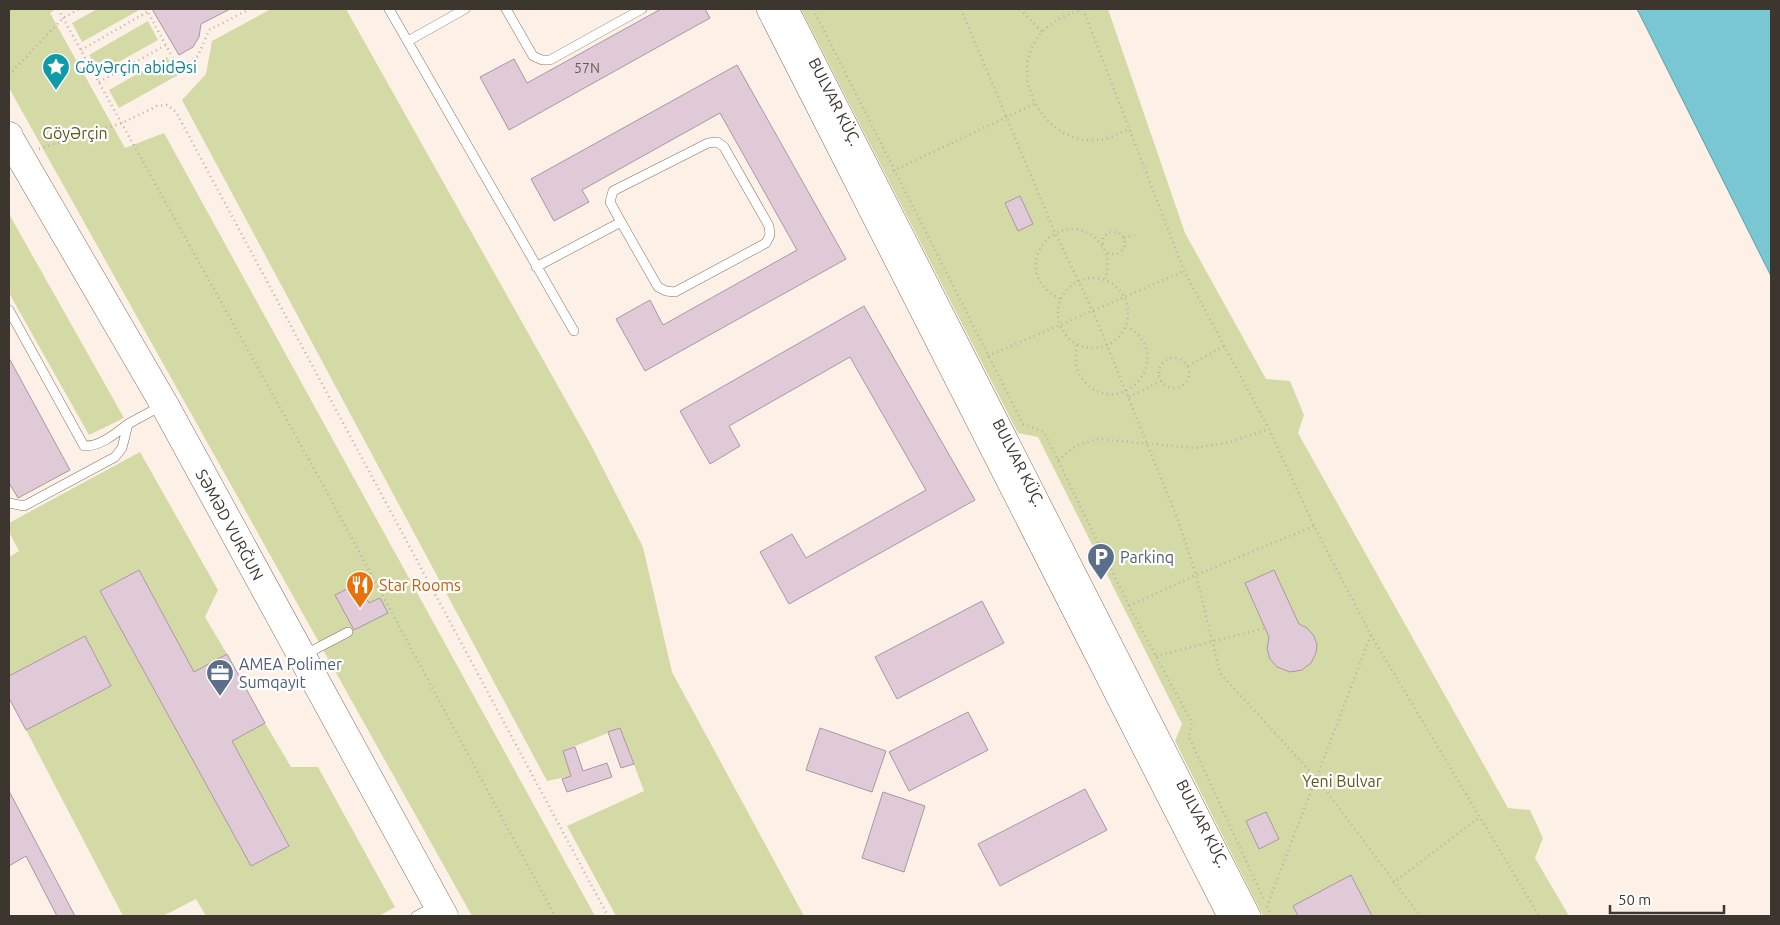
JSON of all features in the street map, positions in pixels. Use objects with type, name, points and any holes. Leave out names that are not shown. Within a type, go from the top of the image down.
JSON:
[{"type":"main road","name":"SƏMƏD VURĞUN","points":[[12,143],[164,404],[301,656],[433,912]]},
{"type":"street","name":"BULVAR KÜÇ.","points":[[767,9],[989,425],[1145,729],[1228,916]]},
{"type":"street","name":"BULVAR KÜÇ.","points":[[788,9],[989,425]]},
{"type":"street","name":"BULVAR KÜÇ.","points":[[1145,729],[1259,911]]},
{"type":"lane","points":[[389,9],[574,331]]},
{"type":"lane","points":[[408,41],[465,9]]},
{"type":"lane","points":[[506,9],[533,56],[542,60],[550,60],[642,9]]},
{"type":"lane","points":[[708,142],[717,142],[724,147],[769,226],[770,235],[766,243],[675,292],[666,291],[658,287],[621,222],[610,202],[613,191],[708,142]]},
{"type":"lane","points":[[536,266],[621,222]]},
{"type":"lane","points":[[9,310],[84,446],[107,439],[128,424],[164,404]]},
{"type":"lane","points":[[9,503],[24,506],[115,457],[122,448],[128,424]]},
{"type":"lane","points":[[301,656],[348,632]]},
{"type":"path","points":[[58,9],[328,494],[556,916]]},
{"type":"path","points":[[9,75],[63,18],[79,9]]},
{"type":"path","points":[[81,50],[147,10],[179,69],[198,56],[210,30],[250,9]]},
{"type":"path","points":[[812,9],[1023,424],[1044,432],[1129,606],[1192,723],[1188,736],[1259,911],[1272,916]]},
{"type":"path","points":[[962,9],[1055,233],[1094,311],[1106,346],[1129,397],[1178,520],[1196,575],[1220,673],[1317,779],[1393,883],[1420,916]]},
{"type":"path","points":[[1020,9],[1042,32]]},
{"type":"path","points":[[1129,129],[1104,139],[1076,138],[1051,125],[1034,104],[1027,79],[1030,54],[1042,32],[1061,16],[1083,9],[1184,271],[1269,429],[1314,526],[1371,635],[1538,915],[1533,916]]},
{"type":"path","points":[[99,82],[166,46]]},
{"type":"path","points":[[890,172],[1034,104]]},
{"type":"path","points":[[12,143],[42,148],[122,123],[157,106],[167,105],[176,112],[608,916]]},
{"type":"path","points":[[1060,300],[1043,287],[1036,268],[1040,247],[1055,233],[1066,230],[1087,232],[1103,246]]},
{"type":"path","points":[[1105,251],[1113,254],[1120,252],[1125,246],[1124,238],[1118,232],[1109,232],[1103,238],[1103,246],[1108,260],[1106,279]]},
{"type":"path","points":[[1124,238],[1134,235]]},
{"type":"path","points":[[980,360],[1184,271]]},
{"type":"path","points":[[1097,277],[1106,279],[1114,284],[1125,297],[1128,306],[1127,326],[1119,338],[1106,346],[1092,348],[1077,345],[1070,340],[1060,326],[1058,317],[1060,300],[1068,288],[1080,280],[1097,277]]},
{"type":"path","points":[[1077,345],[1075,362],[1081,378],[1086,384],[1101,392],[1118,394],[1126,391],[1139,381],[1147,358],[1144,343],[1134,330],[1127,326]]},
{"type":"path","points":[[1188,366],[1224,346]]},
{"type":"path","points":[[1169,359],[1180,359],[1188,366],[1187,382],[1181,387],[1174,389],[1166,386],[1161,381],[1159,376],[1161,365],[1169,359]]},
{"type":"path","points":[[1129,397],[1161,381]]},
{"type":"path","points":[[1058,460],[1076,446],[1097,439],[1195,448],[1230,442],[1269,429]]},
{"type":"path","points":[[1129,606],[1196,575],[1314,526]]},
{"type":"path","points":[[1156,656],[1265,628]]},
{"type":"path","points":[[1259,911],[1317,779],[1371,635]]},
{"type":"path","points":[[1393,883],[1480,817]]},
{"type":"green space","name":"Göyərçin","points":[[9,9],[56,9],[50,13],[125,148],[164,133],[595,916],[472,916],[9,88]]},
{"type":"green space","points":[[97,9],[141,9],[82,42],[72,23]]},
{"type":"green space","points":[[271,9],[346,9],[591,445],[643,547],[672,672],[804,916],[616,916],[567,826],[644,791],[620,728],[563,751],[571,776],[547,781],[182,100],[206,74],[212,41]]},
{"type":"green space","name":"Yeni Bulvar","points":[[801,9],[1108,9],[1185,233],[1266,379],[1290,381],[1304,415],[1298,433],[1508,808],[1530,810],[1543,838],[1535,858],[1569,916],[1263,916],[1175,741],[1182,724],[1038,437],[1018,433]]},
{"type":"green space","points":[[148,21],[158,40],[99,73],[89,55]]},
{"type":"green space","points":[[167,57],[178,75],[119,108],[109,90]]},
{"type":"green space","points":[[9,214],[124,418],[89,435],[9,293]]},
{"type":"green space","points":[[140,452],[218,590],[205,617],[227,654],[194,672],[139,570],[100,591],[251,866],[289,845],[232,741],[265,723],[291,767],[318,767],[395,907],[379,916],[206,916],[196,899],[163,916],[123,916],[26,730],[110,686],[84,636],[9,676],[9,557],[19,551],[9,532],[9,523]]},
{"type":"water","points":[[1637,9],[1771,9],[1771,276]]},
{"type":"building","points":[[152,9],[230,9],[201,24],[199,37],[193,47],[179,55]]},
{"type":"building","points":[[661,9],[705,9],[710,18],[509,130],[480,77],[514,59],[527,83]]},
{"type":"building","points":[[737,65],[846,259],[645,371],[616,319],[650,300],[663,325],[797,250],[720,113],[582,190],[589,202],[554,221],[531,179]]},
{"type":"building","points":[[1020,196],[1033,224],[1018,231],[1005,203]]},
{"type":"building","points":[[864,306],[975,500],[789,604],[760,552],[792,534],[806,558],[926,490],[850,357],[729,426],[740,446],[710,464],[680,411]]},
{"type":"building","points":[[9,358],[70,470],[18,498],[9,483]]},
{"type":"building","points":[[139,570],[194,672],[227,654],[265,723],[232,741],[289,846],[251,866],[100,591]]},
{"type":"building","points":[[1274,570],[1299,624],[1307,628],[1314,636],[1317,645],[1316,653],[1311,663],[1302,670],[1290,672],[1277,667],[1270,659],[1267,649],[1269,637],[1245,583]]},
{"type":"building","points":[[359,583],[369,603],[380,598],[388,613],[354,630],[335,595]]},
{"type":"building","points":[[982,601],[1004,643],[897,699],[875,657]]},
{"type":"building","points":[[85,636],[111,686],[26,730],[9,698],[9,676]]},
{"type":"building","points":[[968,712],[988,750],[909,791],[889,752]]},
{"type":"building","points":[[620,728],[634,764],[621,768],[608,732]]},
{"type":"building","points":[[820,728],[886,751],[872,792],[806,770]]},
{"type":"building","points":[[575,747],[583,771],[607,763],[612,777],[567,792],[562,779],[571,776],[563,751]]},
{"type":"building","points":[[1085,789],[1107,830],[1000,886],[978,844]]},
{"type":"building","points":[[9,791],[75,916],[57,916],[26,856],[9,866]]},
{"type":"building","points":[[883,792],[925,806],[904,872],[862,858]]},
{"type":"building","points":[[1266,812],[1279,839],[1259,849],[1246,821]]},
{"type":"building","points":[[1351,875],[1372,916],[1298,916],[1293,906]]},
{"type":"place","name":"Göyərçin abidəsi","points":[[56,91]]},
{"type":"place","name":"Parkinq","points":[[1101,581]]},
{"type":"place","name":"Star Rooms","points":[[360,609]]},
{"type":"place","name":"AMEA Polimer Sumqayıt","points":[[220,697]]}]
